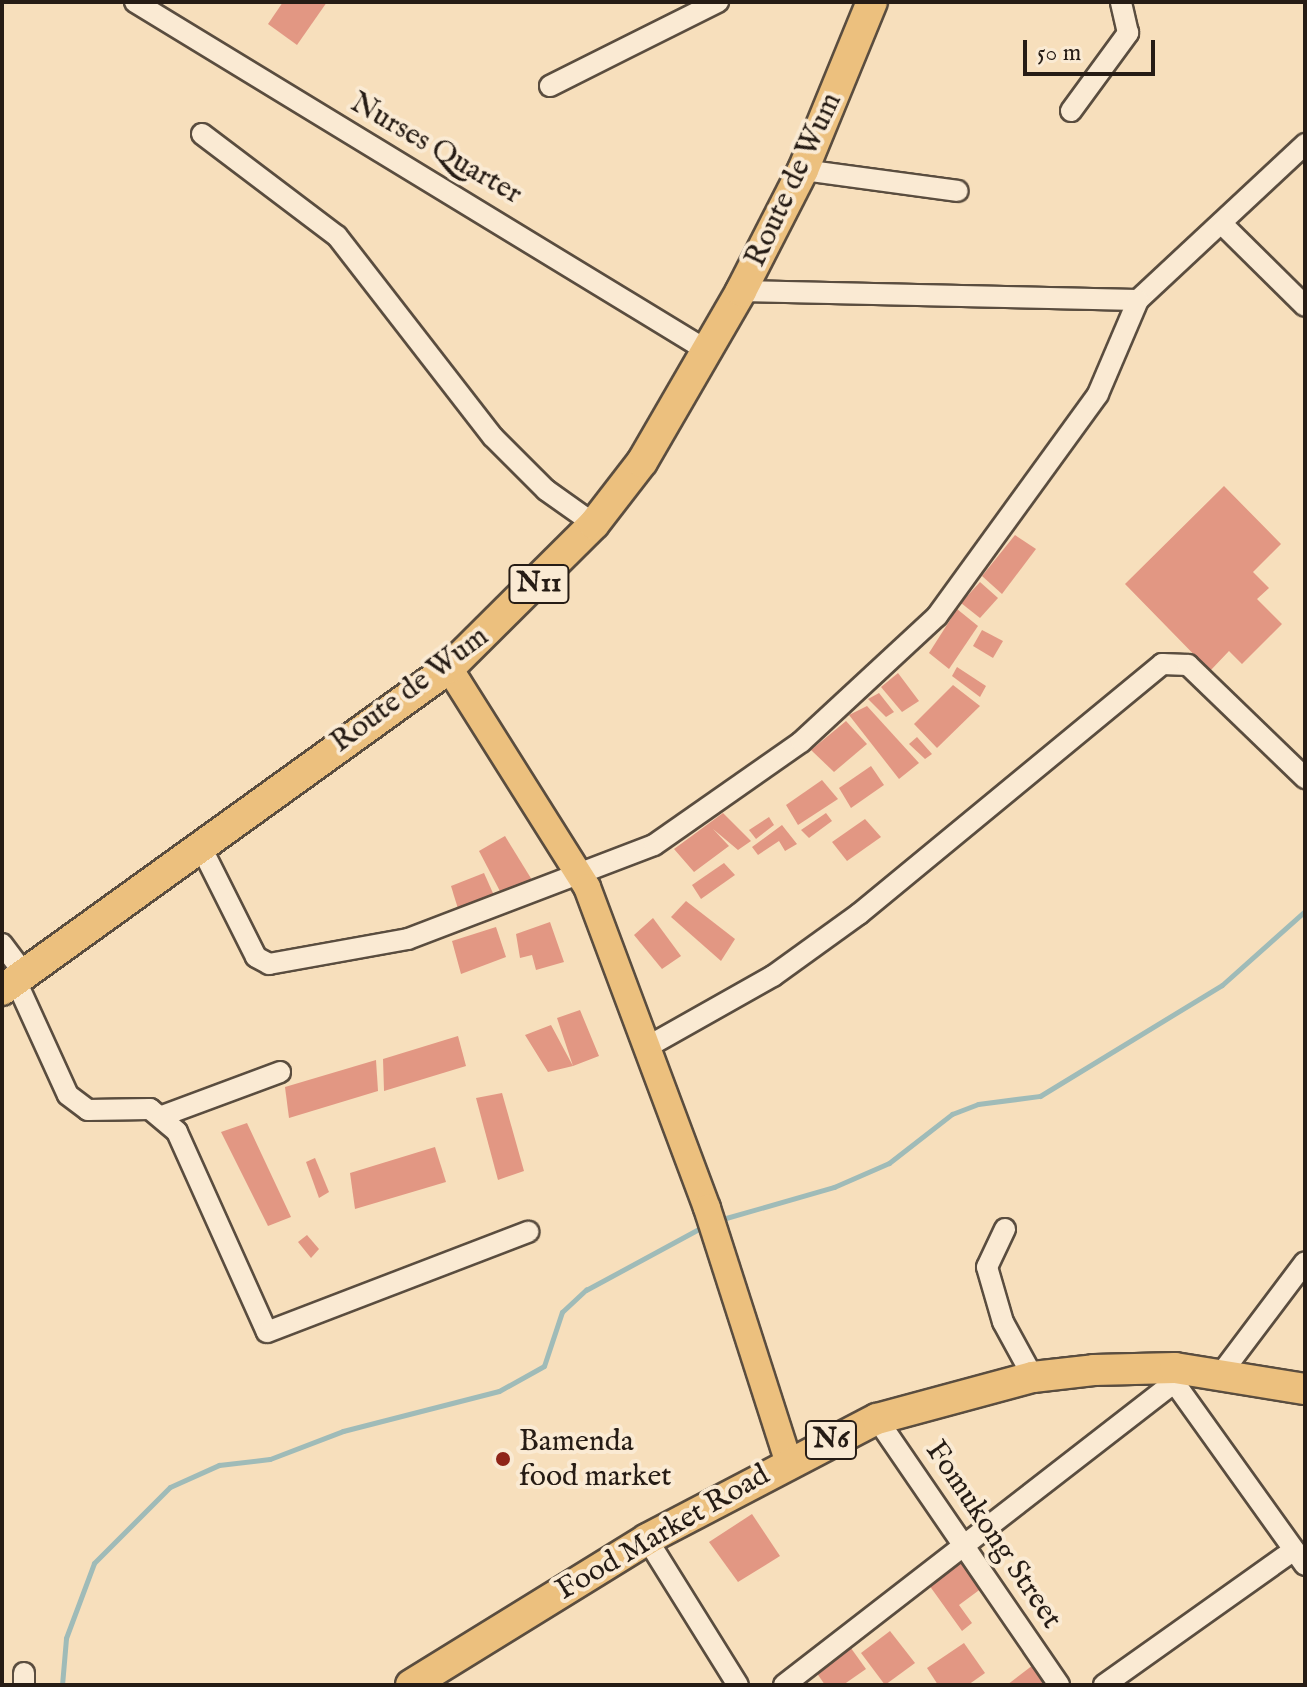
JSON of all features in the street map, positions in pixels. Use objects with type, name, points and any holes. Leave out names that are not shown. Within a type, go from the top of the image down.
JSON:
[{"type":"highway","name":"Route de Wum","points":[[14,982],[199,843],[449,668],[594,524],[642,462],[741,291],[803,170],[872,2]]},
{"type":"highway","name":"Food Market Road","points":[[411,1685],[647,1539],[788,1460],[877,1419],[1033,1377],[1220,1375],[1305,1389]]},
{"type":"main road","points":[[449,668],[579,875],[707,1208],[788,1460]]},
{"type":"street","name":"Nurses Quarter","points":[[135,2],[706,350]]},
{"type":"street","points":[[550,86],[718,2]]},
{"type":"street","points":[[1071,111],[1128,33],[1121,2]]},
{"type":"street","points":[[202,134],[337,236],[493,437],[546,490],[594,524]]},
{"type":"street","points":[[199,843],[256,957],[269,964],[408,939],[654,845],[801,742],[937,616],[1098,394],[1138,300],[1223,225],[1305,144]]},
{"type":"street","points":[[803,170],[958,191]]},
{"type":"street","points":[[1223,225],[1305,306]]},
{"type":"street","points":[[741,291],[1138,300]]},
{"type":"street","points":[[647,1047],[773,976],[859,914],[1162,664],[1188,665],[1305,778]]},
{"type":"street","points":[[2,944],[14,982],[68,1095],[88,1110],[140,1107],[162,1116],[177,1132],[267,1332],[528,1232]]},
{"type":"street","points":[[162,1116],[280,1072]]},
{"type":"street","points":[[1005,1229],[987,1267],[1003,1322],[1033,1377]]},
{"type":"street","points":[[1220,1375],[1305,1262]]},
{"type":"street","points":[[784,1685],[965,1546],[1174,1375],[1299,1557],[1104,1685]]},
{"type":"street","name":"Fomukong Street","points":[[877,1419],[1059,1685]]},
{"type":"street","points":[[647,1539],[738,1685]]},
{"type":"building","points":[[283,2],[327,2],[297,45],[268,24]]},
{"type":"building","points":[[1224,486],[1281,544],[1253,572],[1269,588],[1257,599],[1282,624],[1242,664],[1229,651],[1210,671],[1125,584]]},
{"type":"building","points":[[1015,535],[1036,549],[1002,594],[982,576]]},
{"type":"building","points":[[980,582],[998,598],[980,618],[961,603]]},
{"type":"building","points":[[957,609],[978,626],[949,669],[929,653]]},
{"type":"building","points":[[982,630],[1003,641],[993,658],[973,646]]},
{"type":"building","points":[[957,667],[986,686],[980,697],[952,676]]},
{"type":"building","points":[[898,673],[919,701],[902,712],[881,687]]},
{"type":"building","points":[[953,685],[980,706],[937,748],[914,724]]},
{"type":"building","points":[[879,693],[894,712],[886,717],[868,699]]},
{"type":"building","points":[[867,706],[919,763],[899,779],[849,715]]},
{"type":"building","points":[[846,721],[867,744],[834,772],[811,750]]},
{"type":"building","points":[[917,737],[932,754],[925,759],[909,744]]},
{"type":"building","points":[[871,766],[884,785],[851,808],[839,788]]},
{"type":"building","points":[[822,780],[838,799],[798,825],[786,805]]},
{"type":"building","points":[[723,813],[751,841],[738,850],[713,829],[729,846],[694,872],[674,849]]},
{"type":"building","points":[[826,813],[832,821],[809,838],[801,830]]},
{"type":"building","points":[[769,817],[774,825],[756,839],[749,830]]},
{"type":"building","points":[[865,819],[881,837],[847,861],[832,842]]},
{"type":"building","points":[[782,825],[797,844],[785,851],[779,841],[758,855],[752,847]]},
{"type":"building","points":[[505,836],[532,880],[502,895],[479,851]]},
{"type":"building","points":[[724,863],[735,875],[701,899],[692,885]]},
{"type":"building","points":[[484,873],[496,900],[459,912],[451,886]]},
{"type":"building","points":[[686,901],[735,939],[721,961],[671,917]]},
{"type":"building","points":[[653,918],[681,956],[662,969],[634,935]]},
{"type":"building","points":[[550,922],[564,962],[536,970],[532,955],[520,958],[516,934]]},
{"type":"building","points":[[496,927],[506,957],[461,974],[452,941]]},
{"type":"building","points":[[580,1010],[599,1056],[573,1066],[557,1018]]},
{"type":"building","points":[[551,1025],[573,1066],[548,1072],[525,1035]]},
{"type":"building","points":[[458,1036],[466,1066],[384,1091],[383,1059]]},
{"type":"building","points":[[376,1060],[378,1091],[289,1118],[285,1087]]},
{"type":"building","points":[[502,1093],[524,1171],[498,1180],[476,1098]]},
{"type":"building","points":[[247,1123],[291,1217],[268,1226],[221,1132]]},
{"type":"building","points":[[435,1147],[446,1182],[355,1209],[350,1173]]},
{"type":"building","points":[[315,1158],[329,1192],[319,1198],[306,1162]]},
{"type":"building","points":[[307,1235],[319,1249],[311,1258],[298,1242]]},
{"type":"building","points":[[752,1514],[780,1556],[738,1582],[709,1542]]},
{"type":"building","points":[[962,1560],[982,1588],[959,1605],[972,1623],[962,1631],[929,1585]]},
{"type":"building","points":[[890,1631],[915,1663],[885,1685],[861,1653]]},
{"type":"building","points":[[964,1643],[985,1673],[968,1685],[938,1685],[927,1668]]},
{"type":"building","points":[[848,1644],[866,1669],[843,1685],[825,1685],[814,1669]]},
{"type":"building","points":[[1037,1662],[1054,1685],[1007,1685]]},
{"type":"waterway","points":[[719,1220],[834,1187],[889,1163],[952,1114],[978,1104],[1040,1096],[1222,985],[1305,911]]},
{"type":"waterway","points":[[62,1685],[66,1638],[94,1563],[170,1487],[219,1465],[270,1459],[343,1431],[499,1391],[544,1366],[562,1312],[586,1290],[706,1225]]},
{"type":"place","name":"Bamenda food market","points":[[503,1459]]}]
